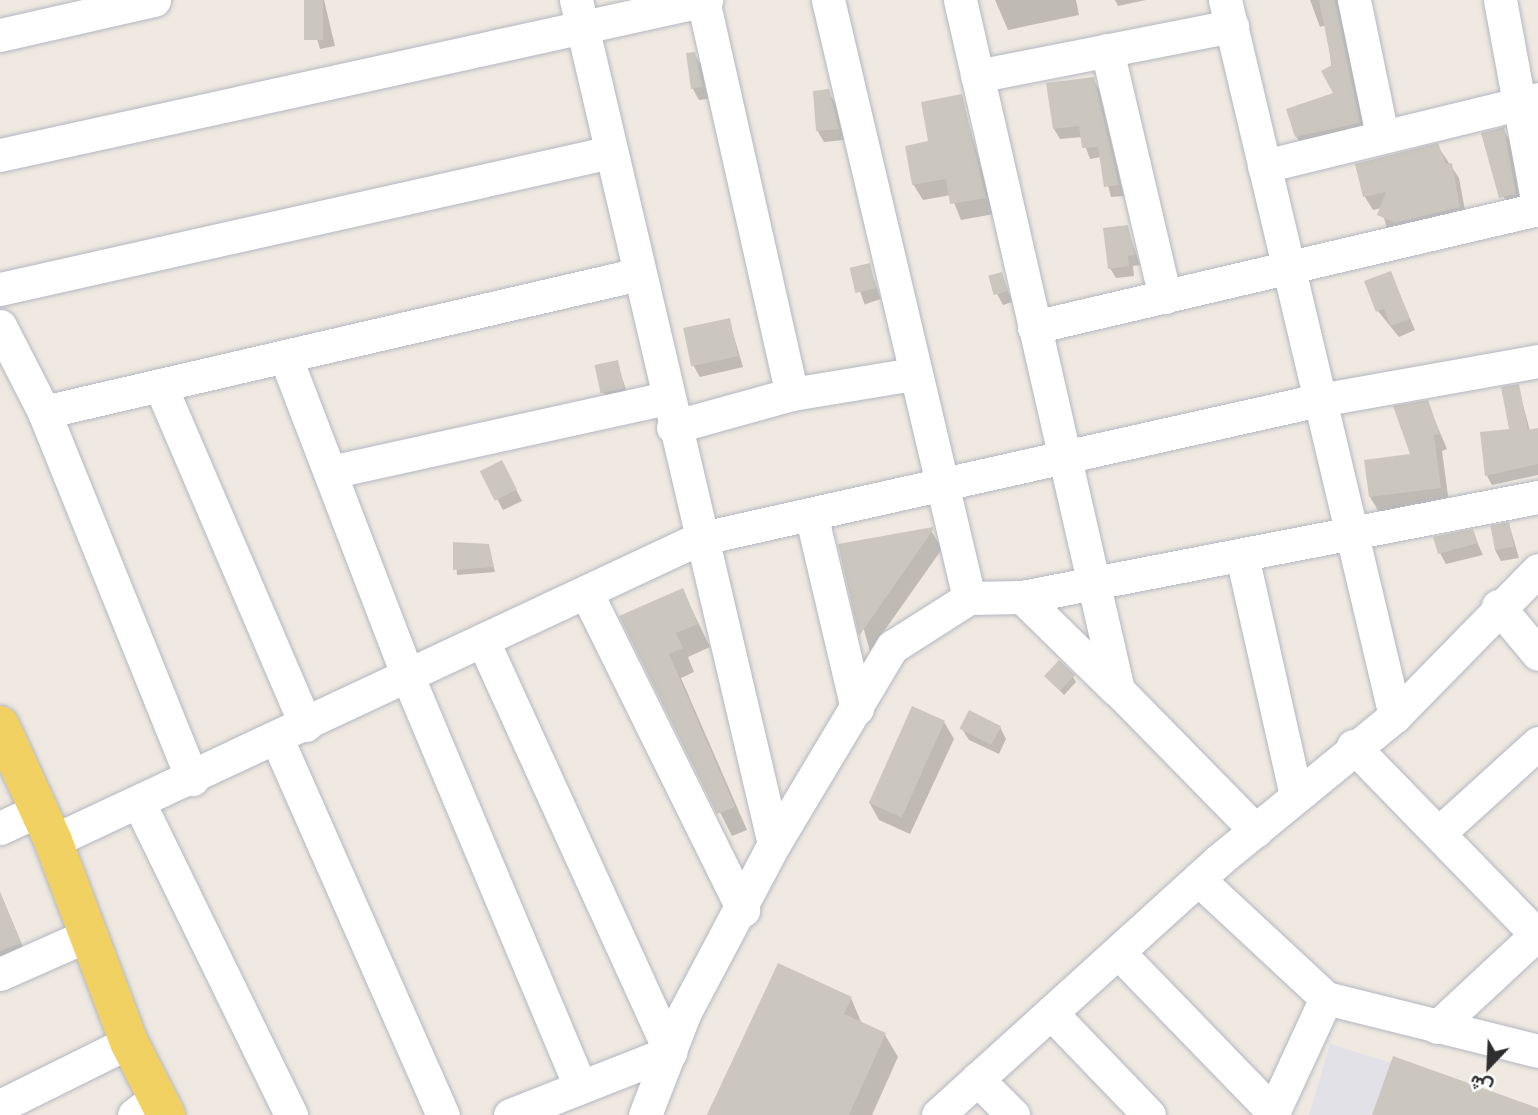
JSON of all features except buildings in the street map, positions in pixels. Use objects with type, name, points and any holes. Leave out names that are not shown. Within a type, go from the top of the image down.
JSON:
[{"type":"main road","points":[[0,725],[46,826],[130,1042],[153,1109]]},
{"type":"street","points":[[0,35],[153,0]]},
{"type":"street","points":[[0,155],[580,14],[704,0],[792,394]]},
{"type":"street","points":[[828,0],[914,374],[946,485],[970,598]]},
{"type":"street","points":[[960,0],[1118,690]]},
{"type":"street","points":[[1034,327],[1288,269],[1538,207],[1528,101],[1500,0]]},
{"type":"street","points":[[1356,1],[1382,135]]},
{"type":"street","points":[[977,76],[1107,50],[1228,13],[1395,716]]},
{"type":"street","points":[[580,14],[698,538],[774,844]]},
{"type":"street","points":[[1107,50],[1165,297]]},
{"type":"street","points":[[1264,166],[1528,101]]},
{"type":"street","points":[[0,289],[611,152]]},
{"type":"street","points":[[44,412],[639,274]]},
{"type":"street","points":[[4,343],[44,412],[192,779]]},
{"type":"street","points":[[285,356],[408,677],[580,1087]]},
{"type":"street","points":[[0,828],[46,826],[139,803],[698,538],[1319,400],[1538,361]]},
{"type":"street","points":[[330,472],[914,374]]},
{"type":"street","points":[[160,385],[306,725]]},
{"type":"street","points":[[645,1115],[670,1052],[774,844],[892,647],[970,598],[1022,597],[1093,580],[1242,556],[1350,529],[1538,497]]},
{"type":"street","points":[[811,514],[857,709]]},
{"type":"street","points":[[1242,556],[1296,796]]},
{"type":"street","points":[[938,1115],[1198,880],[1353,746],[1395,716],[1499,606],[1538,570]]},
{"type":"street","points":[[586,592],[743,910]]},
{"type":"street","points":[[1022,597],[1118,690],[1256,831]]},
{"type":"street","points":[[1499,606],[1538,654]]},
{"type":"street","points":[[483,641],[670,1052]]},
{"type":"street","points":[[277,739],[443,1115]]},
{"type":"street","points":[[1441,831],[1538,743]]},
{"type":"street","points":[[1353,746],[1441,831],[1537,933],[1437,1027]]},
{"type":"street","points":[[139,803],[291,1115]]},
{"type":"street","points":[[1198,880],[1326,998],[1538,1051]]},
{"type":"street","points":[[0,974],[88,935]]},
{"type":"street","points":[[1118,952],[1273,1114],[1326,998]]},
{"type":"street","points":[[1051,1013],[1149,1115]]},
{"type":"street","points":[[0,1106],[130,1042]]},
{"type":"street","points":[[510,1115],[670,1052]]},
{"type":"street","points":[[977,1079],[1013,1115]]},
{"type":"shaded area","points":[[1330,1044],[1538,1108],[1538,1115],[1309,1115]]}]
